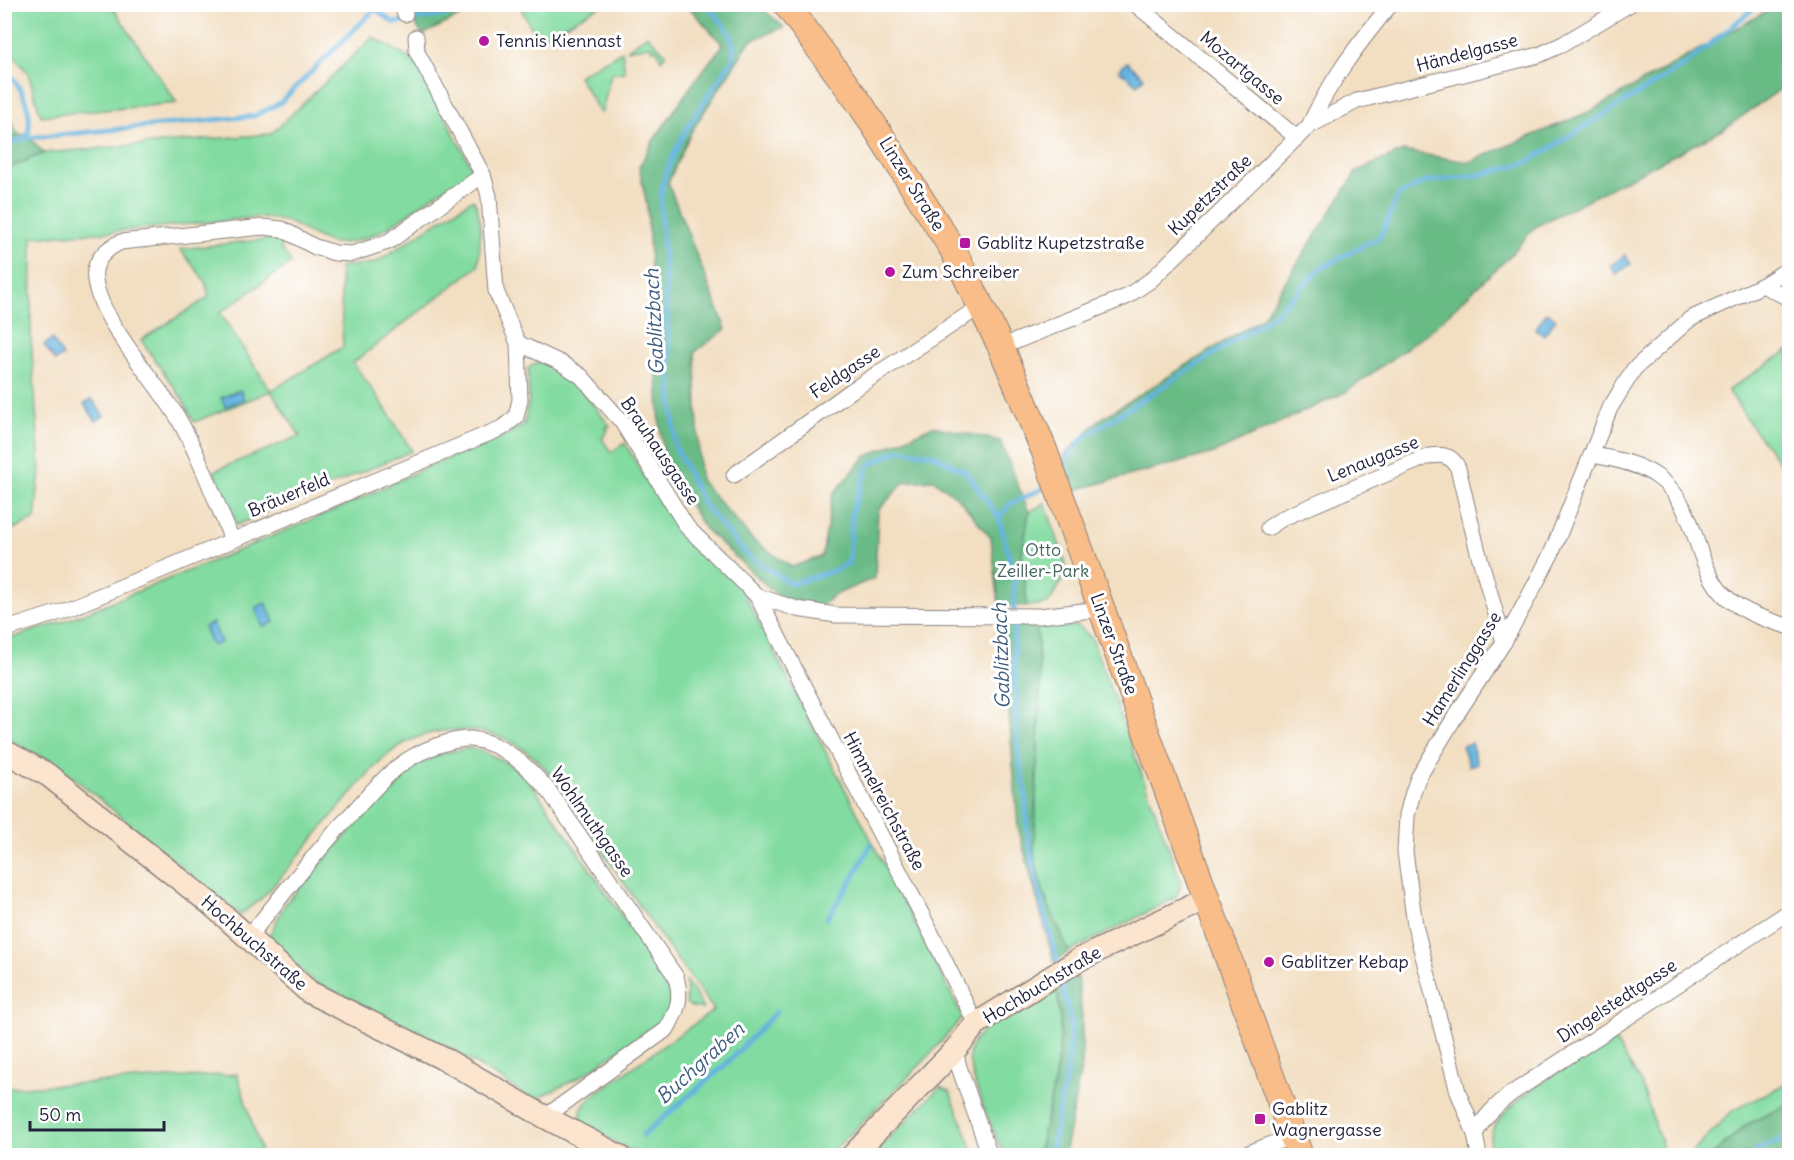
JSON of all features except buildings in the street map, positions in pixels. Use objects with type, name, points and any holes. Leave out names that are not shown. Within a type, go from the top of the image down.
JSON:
[{"type":"main road","name":"Linzer Straße","points":[[786,4],[836,69],[952,248],[1001,347],[1055,481],[1296,1146]]},
{"type":"street","name":"Mozartgasse","points":[[1135,4],[1297,138]]},
{"type":"street","name":"Kupetzstraße","points":[[1001,347],[1125,297],[1151,280],[1309,126],[1323,96],[1350,54],[1391,4]]},
{"type":"street","name":"Händelgasse","points":[[1309,126],[1357,101],[1539,54],[1563,44],[1629,4]]},
{"type":"street","points":[[416,37],[417,52],[483,175],[489,196],[495,291],[518,343]]},
{"type":"street","points":[[232,540],[201,466],[177,418],[111,320],[99,297],[94,278],[102,255],[110,246],[121,242],[263,227],[282,229],[315,248],[352,254],[388,242],[483,175]]},
{"type":"street","name":"Hamerlinggasse","points":[[1479,1155],[1475,1134],[1458,1092],[1420,949],[1409,886],[1405,836],[1407,815],[1418,778],[1504,642],[1552,552],[1610,408],[1634,369],[1690,319],[1763,285],[1790,268]]},
{"type":"street","points":[[1763,285],[1790,299]]},
{"type":"street","name":"Feldgasse","points":[[734,475],[851,391],[981,306]]},
{"type":"street","name":"Bräuerfeld","points":[[4,630],[63,611],[502,428],[516,417],[520,399],[518,343]]},
{"type":"street","name":"Brauhausgasse","points":[[518,343],[561,363],[581,376],[622,422],[687,527],[757,596],[797,609],[836,615],[1039,616],[1101,609]]},
{"type":"street","name":"Lenaugasse","points":[[1268,528],[1283,518],[1424,458],[1435,455],[1448,457],[1458,468],[1477,548],[1504,642]]},
{"type":"street","points":[[1592,455],[1622,460],[1655,474],[1675,491],[1687,511],[1708,572],[1719,590],[1738,606],[1764,619],[1790,627]]},
{"type":"street","name":"Himmelreichstraße","points":[[757,596],[976,1024]]},
{"type":"street","points":[[772,626],[797,609]]},
{"type":"street","name":"Wohlmuthgasse","points":[[248,938],[323,844],[381,781],[407,760],[445,743],[459,740],[472,739],[503,750],[534,774],[549,791],[676,977],[680,991],[678,1009],[667,1029],[545,1117]]},
{"type":"street","name":"Hochbuchstraße","points":[[4,751],[48,775],[212,905],[309,992],[448,1061],[545,1117],[619,1155]]},
{"type":"street","name":"Hochbuchstraße","points":[[852,1155],[955,1050],[976,1024],[1080,959],[1207,899]]},
{"type":"street","name":"Dingelstedtgasse","points":[[1475,1134],[1484,1118],[1512,1093],[1790,911]]},
{"type":"street","points":[[955,1050],[990,1155]]},
{"type":"street","points":[[1241,1155],[1296,1146]]},
{"type":"green space","points":[[4,5],[111,5],[177,103],[41,116],[28,73],[5,46]]},
{"type":"green space","points":[[423,5],[483,5],[422,35],[409,12]]},
{"type":"green space","points":[[519,5],[602,5],[538,40]]},
{"type":"green space","points":[[687,5],[758,5],[784,27],[750,41],[691,132],[668,183],[726,329],[695,352],[700,480],[753,540],[792,567],[822,556],[833,494],[865,457],[933,426],[1000,441],[1029,512],[1022,554],[1027,606],[999,605],[991,538],[959,499],[934,480],[904,482],[878,511],[875,578],[834,595],[821,606],[780,598],[704,528],[665,465],[660,427],[647,206],[639,167],[653,141],[723,45]]},
{"type":"green space","points":[[1777,5],[1789,5],[1789,83],[1724,129],[1535,227],[1508,258],[1430,331],[1346,392],[1214,453],[1071,491],[1063,457],[1099,420],[1262,318],[1357,171],[1403,151],[1469,162],[1591,111]]},
{"type":"green space","points":[[647,35],[666,54],[661,60],[658,52],[655,49],[652,50],[651,46],[626,50]]},
{"type":"green space","points":[[373,37],[417,63],[471,166],[469,176],[436,194],[387,228],[353,242],[329,242],[288,222],[260,217],[32,237],[31,339],[40,467],[35,519],[5,533],[4,170],[44,153],[271,134]]},
{"type":"green space","points":[[622,51],[625,72],[611,74],[600,113],[578,76]]},
{"type":"green space","points":[[4,105],[18,135],[5,141],[4,141]]},
{"type":"green space","points":[[18,135],[27,135],[44,153],[5,170],[5,141]]},
{"type":"green space","points":[[473,199],[480,223],[478,266],[353,363],[380,400],[412,451],[237,525],[214,471],[300,436],[271,391],[343,347],[340,267],[375,263]]},
{"type":"green space","points":[[268,239],[284,244],[280,247],[291,263],[220,313],[271,391],[194,422],[183,400],[141,340],[209,297],[205,281],[180,249]]},
{"type":"green space","points":[[1789,350],[1789,475],[1753,428],[1728,390]]},
{"type":"green space","points":[[540,361],[561,371],[579,388],[610,426],[606,428],[608,430],[602,439],[611,452],[625,443],[649,485],[689,539],[740,586],[963,1017],[924,1061],[829,1155],[645,1156],[623,1147],[583,1124],[582,1109],[592,1096],[714,1010],[656,930],[550,774],[535,758],[508,740],[477,731],[449,730],[422,736],[397,748],[370,772],[262,898],[240,915],[62,768],[5,737],[4,640],[62,622],[210,562],[347,505],[427,467],[504,436],[524,425],[529,399],[528,368]]},
{"type":"green space","name":"Otto Zeiller-Park","points":[[1045,503],[1066,564],[1061,583],[1048,604],[1027,606],[1022,554],[1029,512]]},
{"type":"green space","points":[[1002,625],[1037,627],[1040,686],[1034,856],[1044,895],[1069,952],[1054,962],[1018,827]]},
{"type":"green space","points":[[1079,626],[1092,639],[1181,881],[1175,898],[1069,952],[1044,895],[1034,856],[1040,686],[1037,627]]},
{"type":"green space","points":[[470,748],[504,762],[533,786],[623,917],[671,995],[670,1008],[660,1022],[580,1077],[534,1100],[450,1048],[313,981],[267,940],[285,904],[396,780],[412,768],[430,759]]},
{"type":"green space","points":[[1078,977],[1082,1016],[1082,1064],[1064,1155],[1038,1156],[1059,1049],[1059,1005],[1055,984]]},
{"type":"green space","points":[[685,980],[703,1009],[691,1007],[686,1003]]},
{"type":"green space","points":[[1055,984],[1059,1005],[1059,1048],[1038,1155],[1004,1155],[976,1087],[969,1060],[970,1049],[974,1041],[989,1026]]},
{"type":"green space","points":[[1613,1038],[1641,1083],[1665,1155],[1490,1155],[1492,1132],[1512,1106],[1546,1080]]},
{"type":"green space","points":[[237,1074],[262,1155],[5,1155],[5,1088]]},
{"type":"green space","points":[[1789,1082],[1789,1104],[1746,1125],[1712,1155],[1689,1156],[1732,1111]]},
{"type":"green space","points":[[940,1087],[950,1092],[975,1155],[872,1155]]},
{"type":"green space","points":[[1789,1104],[1789,1155],[1712,1155],[1746,1125]]},
{"type":"water","points":[[1127,62],[1144,77],[1137,85],[1119,70]]},
{"type":"water","points":[[1625,255],[1631,264],[1616,274],[1610,266]]},
{"type":"water","points":[[1547,312],[1556,319],[1544,335],[1535,329]]},
{"type":"water","points":[[52,339],[63,356],[55,361],[44,345]]},
{"type":"water","points":[[240,390],[244,399],[225,407],[221,398]]},
{"type":"water","points":[[92,399],[104,416],[96,421],[84,404]]},
{"type":"water","points":[[266,603],[274,622],[263,627],[255,608]]},
{"type":"water","points":[[213,623],[221,642],[212,646],[204,627]]},
{"type":"water","points":[[1471,743],[1477,763],[1469,766],[1462,746]]},
{"type":"waterway","name":"Gablitzbach","points":[[368,4],[394,23],[445,15],[463,4]]},
{"type":"waterway","name":"Gablitzbach","points":[[706,4],[728,30],[733,44],[732,61],[702,104],[676,150],[663,183],[661,195],[675,446],[703,504],[747,555],[791,584],[830,572],[849,563],[852,511],[869,465],[899,450],[932,454],[967,473],[999,518],[1014,576],[1018,748],[1025,791],[1028,839],[1043,910],[1059,967]]},
{"type":"waterway","points":[[1062,479],[1068,477],[1065,461],[1083,438],[1274,315],[1321,268],[1380,237],[1398,196],[1424,182],[1479,175],[1526,163],[1686,64],[1759,4]]},
{"type":"waterway","points":[[27,138],[254,116],[280,103],[375,9]]},
{"type":"waterway","points":[[4,68],[16,83],[25,100],[29,119],[27,138],[4,144]]},
{"type":"waterway","points":[[999,518],[1010,504],[1048,486]]},
{"type":"waterway","name":"Buchgraben","points":[[827,918],[852,880],[871,844]]},
{"type":"waterway","name":"Gablitzbach","points":[[1050,1156],[1068,1066],[1071,1023],[1061,979]]},
{"type":"waterway","name":"Buchgraben","points":[[643,1135],[724,1066],[776,1012]]},
{"type":"waterway","points":[[1752,1156],[1758,1149],[1790,1137]]},
{"type":"place","name":"Tennis Kiennast","points":[[484,41]]},
{"type":"place","name":"Gablitz Kupetzstraße","points":[[965,243]]},
{"type":"place","name":"Zum Schreiber","points":[[890,272]]},
{"type":"place","name":"Gablitzer Kebap","points":[[1269,962]]},
{"type":"place","name":"Gablitz Wagnergasse","points":[[1260,1119]]}]
